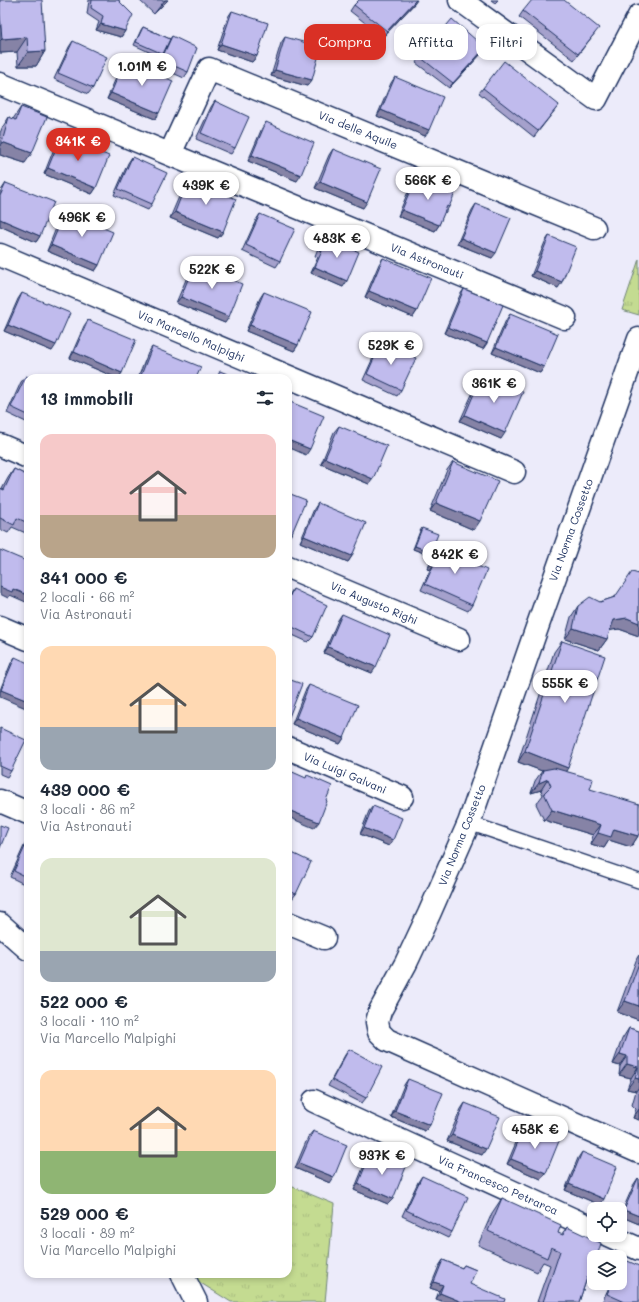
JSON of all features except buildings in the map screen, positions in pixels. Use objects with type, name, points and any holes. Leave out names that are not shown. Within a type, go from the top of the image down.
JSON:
[{"type":"street","points":[[460,0],[596,99],[639,16]]},
{"type":"street","name":"Via delle Aquile","points":[[170,154],[209,69],[594,228]]},
{"type":"street","name":"Via Astronauti","points":[[0,84],[565,318]]},
{"type":"street","name":"Via Marcello Malpighi","points":[[0,255],[282,374]]},
{"type":"street","name":"Via Norma Cossetto","points":[[639,339],[469,823],[406,963],[380,1011],[377,1022],[379,1032],[387,1040],[639,1152]]},
{"type":"street","name":"Via Marcello Malpighi","points":[[292,378],[514,472]]},
{"type":"street","points":[[0,445],[24,455]]},
{"type":"street","name":"Via Augusto Righi","points":[[292,569],[459,639]]},
{"type":"street","points":[[0,627],[24,637]]},
{"type":"street","name":"Via Luigi Galvani","points":[[292,750],[402,796]]},
{"type":"street","points":[[0,801],[24,811]]},
{"type":"street","points":[[0,924],[24,945]]},
{"type":"street","points":[[292,925],[324,938]]},
{"type":"street","name":"Via Francesco Petrarca","points":[[314,1101],[587,1226]]},
{"type":"street","points":[[624,1242],[639,1249]]},
{"type":"street","points":[[184,1278],[196,1302]]},
{"type":"lane","points":[[469,823],[639,881]]},
{"type":"green space","points":[[639,259],[639,315],[622,310]]},
{"type":"green space","points":[[292,1187],[334,1204],[325,1302],[231,1302],[195,1278],[292,1278]]}]
